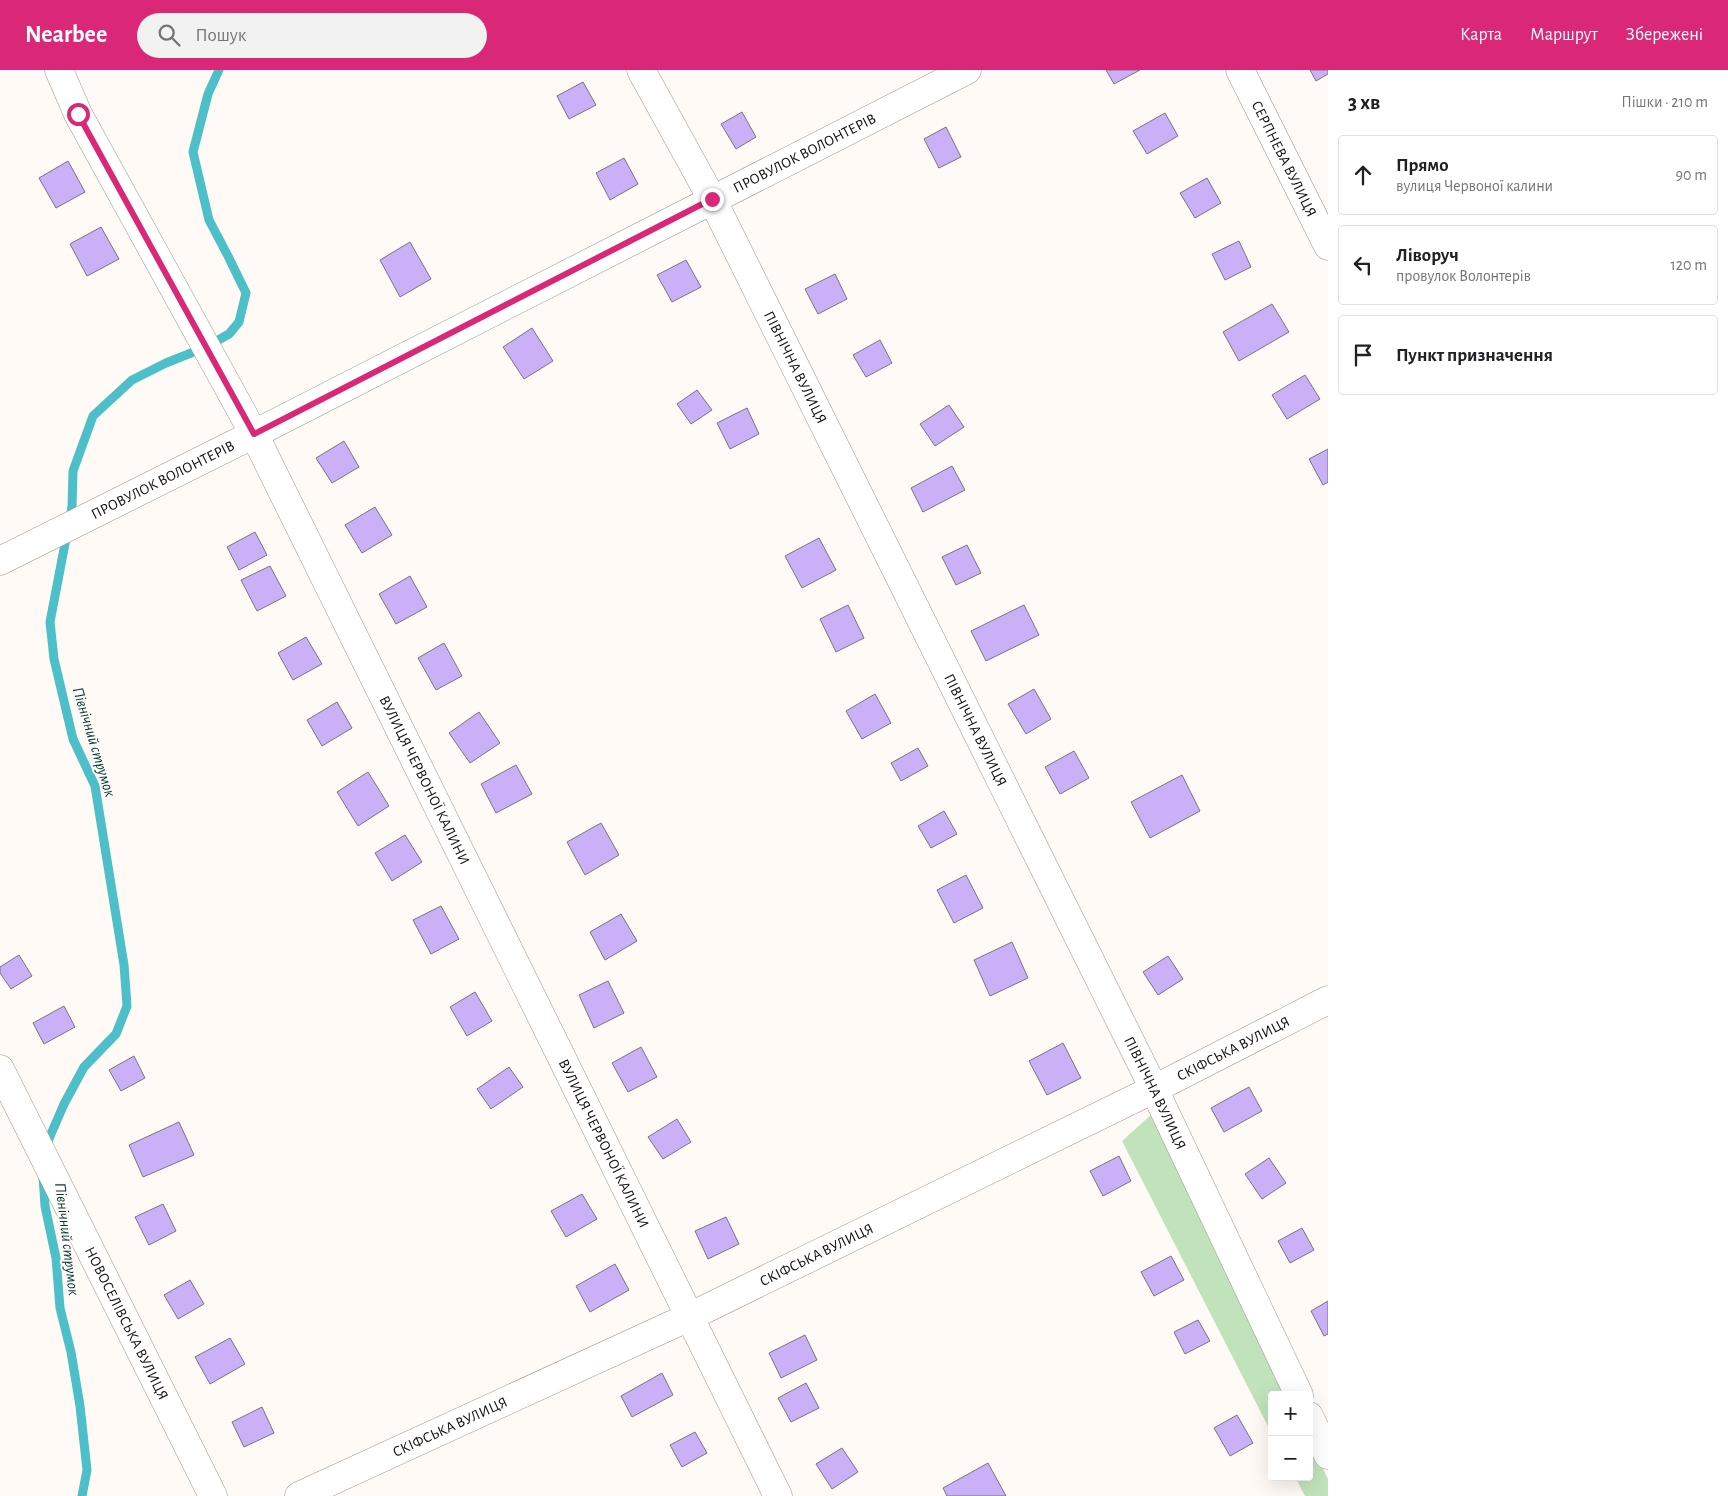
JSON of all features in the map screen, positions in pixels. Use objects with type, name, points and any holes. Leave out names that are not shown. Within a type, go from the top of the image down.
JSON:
[{"type":"street","name":"ВУЛИЦЯ ЧЕРВОНОЇ КАЛИНИ","points":[[59,70],[78,114],[254,434],[778,1496]]},
{"type":"street","name":"ПІВНІЧНА ВУЛИЦЯ","points":[[641,70],[712,199],[1154,1089],[1297,1391]]},
{"type":"street","name":"ПРОВУЛОК ВОЛОНТЕРІВ","points":[[0,561],[254,434],[967,70]]},
{"type":"street","name":"СЕРПНЕВА ВУЛИЦЯ","points":[[1240,70],[1328,246]]},
{"type":"street","name":"СКІФСЬКА ВУЛИЦЯ","points":[[299,1496],[689,1317],[1154,1089],[1328,1000]]},
{"type":"street","name":"НОВОСЕЛІВСЬКА ВУЛИЦЯ","points":[[0,1069],[213,1496]]},
{"type":"street","points":[[1313,1424],[1328,1455]]},
{"type":"green space","points":[[1154,1112],[1286,1391],[1268,1391],[1268,1426],[1122,1141]]},
{"type":"green space","points":[[1313,1447],[1328,1479],[1328,1496],[1305,1496],[1297,1481],[1313,1481]]},
{"type":"building","points":[[1106,70],[1140,70],[1114,84]]},
{"type":"building","points":[[1310,70],[1328,70],[1328,74],[1316,81]]},
{"type":"building","points":[[583,82],[596,105],[569,119],[557,96]]},
{"type":"building","points":[[742,112],[756,137],[736,149],[721,124]]},
{"type":"building","points":[[1165,113],[1178,136],[1147,154],[1133,131]]},
{"type":"building","points":[[946,127],[961,157],[939,168],[924,139]]},
{"type":"building","points":[[624,158],[638,184],[610,200],[596,173]]},
{"type":"building","points":[[68,161],[85,192],[56,208],[39,178]]},
{"type":"building","points":[[1207,178],[1221,203],[1195,218],[1180,193]]},
{"type":"building","points":[[101,227],[119,259],[87,276],[70,244]]},
{"type":"building","points":[[1239,241],[1251,267],[1225,280],[1212,254]]},
{"type":"building","points":[[410,242],[431,279],[400,297],[380,260]]},
{"type":"building","points":[[686,260],[701,287],[672,302],[657,275]]},
{"type":"building","points":[[835,274],[847,299],[818,314],[805,289]]},
{"type":"building","points":[[1272,304],[1289,332],[1239,361],[1223,332]]},
{"type":"building","points":[[532,328],[553,361],[524,379],[503,347]]},
{"type":"building","points":[[880,340],[892,363],[866,377],[853,355]]},
{"type":"building","points":[[1305,375],[1320,399],[1287,419],[1272,395]]},
{"type":"building","points":[[697,390],[712,410],[691,424],[677,404]]},
{"type":"building","points":[[949,405],[964,427],[935,446],[920,424]]},
{"type":"building","points":[[747,408],[759,434],[730,449],[717,423]]},
{"type":"building","points":[[344,441],[359,467],[332,483],[316,458]]},
{"type":"building","points":[[1328,449],[1328,482],[1323,485],[1309,459]]},
{"type":"building","points":[[952,466],[965,490],[923,512],[911,488]]},
{"type":"building","points":[[375,507],[392,535],[362,553],[345,525]]},
{"type":"building","points":[[255,532],[267,555],[239,570],[227,547]]},
{"type":"building","points":[[819,538],[836,570],[802,588],[785,556]]},
{"type":"building","points":[[967,545],[981,573],[956,585],[942,557]]},
{"type":"building","points":[[270,566],[286,596],[257,611],[241,580]]},
{"type":"building","points":[[410,576],[427,607],[396,624],[379,594]]},
{"type":"building","points":[[848,605],[864,638],[836,652],[820,619]]},
{"type":"building","points":[[1024,605],[1039,635],[986,661],[971,631]]},
{"type":"building","points":[[306,637],[322,664],[293,680],[278,653]]},
{"type":"building","points":[[444,643],[462,676],[436,690],[418,658]]},
{"type":"building","points":[[1034,689],[1051,719],[1026,734],[1008,704]]},
{"type":"building","points":[[875,694],[891,723],[862,739],[846,711]]},
{"type":"building","points":[[337,702],[352,728],[322,746],[307,720]]},
{"type":"building","points":[[479,712],[500,743],[470,763],[449,733]]},
{"type":"building","points":[[918,748],[928,766],[901,781],[891,763]]},
{"type":"building","points":[[1074,751],[1089,778],[1060,794],[1045,767]]},
{"type":"building","points":[[516,765],[532,794],[496,813],[481,784]]},
{"type":"building","points":[[368,772],[389,806],[358,826],[337,792]]},
{"type":"building","points":[[1182,775],[1200,811],[1150,838],[1131,802]]},
{"type":"building","points":[[944,811],[957,834],[931,848],[918,826]]},
{"type":"building","points":[[601,823],[619,855],[585,875],[567,842]]},
{"type":"building","points":[[405,835],[422,862],[392,881],[375,853]]},
{"type":"building","points":[[966,875],[983,908],[954,923],[937,890]]},
{"type":"building","points":[[441,906],[459,939],[431,954],[413,920]]},
{"type":"building","points":[[621,914],[637,941],[605,960],[590,932]]},
{"type":"building","points":[[1012,942],[1028,978],[990,996],[974,960]]},
{"type":"building","points":[[19,955],[32,976],[11,989],[0,973],[0,967]]},
{"type":"building","points":[[1168,956],[1183,979],[1158,995],[1143,972]]},
{"type":"building","points":[[608,981],[624,1013],[594,1028],[579,995]]},
{"type":"building","points":[[475,992],[492,1021],[467,1036],[450,1007]]},
{"type":"building","points":[[64,1006],[75,1027],[44,1044],[33,1023]]},
{"type":"building","points":[[1063,1043],[1081,1078],[1047,1095],[1029,1061]]},
{"type":"building","points":[[641,1047],[657,1077],[628,1092],[612,1063]]},
{"type":"building","points":[[134,1056],[145,1078],[121,1091],[109,1070]]},
{"type":"building","points":[[509,1067],[523,1087],[491,1109],[477,1089]]},
{"type":"building","points":[[1249,1087],[1262,1111],[1224,1132],[1211,1108]]},
{"type":"building","points":[[677,1119],[691,1142],[663,1159],[648,1137]]},
{"type":"building","points":[[179,1122],[194,1155],[143,1177],[129,1145]]},
{"type":"building","points":[[1119,1156],[1131,1181],[1103,1196],[1090,1171]]},
{"type":"building","points":[[1269,1158],[1286,1183],[1262,1199],[1245,1174]]},
{"type":"building","points":[[582,1194],[597,1219],[566,1237],[551,1211]]},
{"type":"building","points":[[163,1204],[176,1231],[149,1245],[135,1217]]},
{"type":"building","points":[[726,1217],[739,1244],[708,1259],[695,1231]]},
{"type":"building","points":[[1302,1228],[1314,1250],[1290,1263],[1278,1241]]},
{"type":"building","points":[[1171,1256],[1184,1280],[1154,1296],[1141,1272]]},
{"type":"building","points":[[615,1264],[629,1290],[590,1312],[576,1286]]},
{"type":"building","points":[[190,1280],[204,1304],[178,1319],[164,1295]]},
{"type":"building","points":[[1328,1301],[1328,1334],[1324,1336],[1311,1311]]},
{"type":"building","points":[[1198,1320],[1210,1341],[1185,1354],[1174,1332]]},
{"type":"building","points":[[805,1335],[817,1360],[781,1378],[769,1353]]},
{"type":"building","points":[[230,1338],[245,1364],[210,1384],[195,1357]]},
{"type":"building","points":[[662,1373],[673,1395],[632,1417],[621,1396]]},
{"type":"building","points":[[806,1383],[819,1408],[791,1422],[778,1398]]},
{"type":"building","points":[[262,1407],[274,1433],[244,1447],[232,1422]]},
{"type":"building","points":[[1237,1415],[1253,1443],[1230,1456],[1214,1428]]},
{"type":"building","points":[[695,1432],[707,1453],[682,1467],[670,1445]]},
{"type":"building","points":[[842,1448],[858,1472],[832,1489],[816,1464]]},
{"type":"building","points":[[988,1463],[1006,1496],[947,1496],[943,1488]]},
{"type":"waterway","name":"Північний струмок","points":[[45,1148],[64,1104],[84,1067],[116,1034],[127,1006],[124,965],[95,786],[73,739],[54,659],[50,622],[72,507],[73,471],[93,416],[132,380],[166,363],[206,347],[229,334],[239,322],[246,293],[209,220],[193,152],[208,94],[219,70]]},
{"type":"waterway","name":"Північний струмок","points":[[43,1176],[45,1206],[56,1258],[60,1308],[71,1352],[80,1406],[87,1470],[82,1496]]},
{"type":"route","points":[[78,114],[254,434],[712,199]]}]
